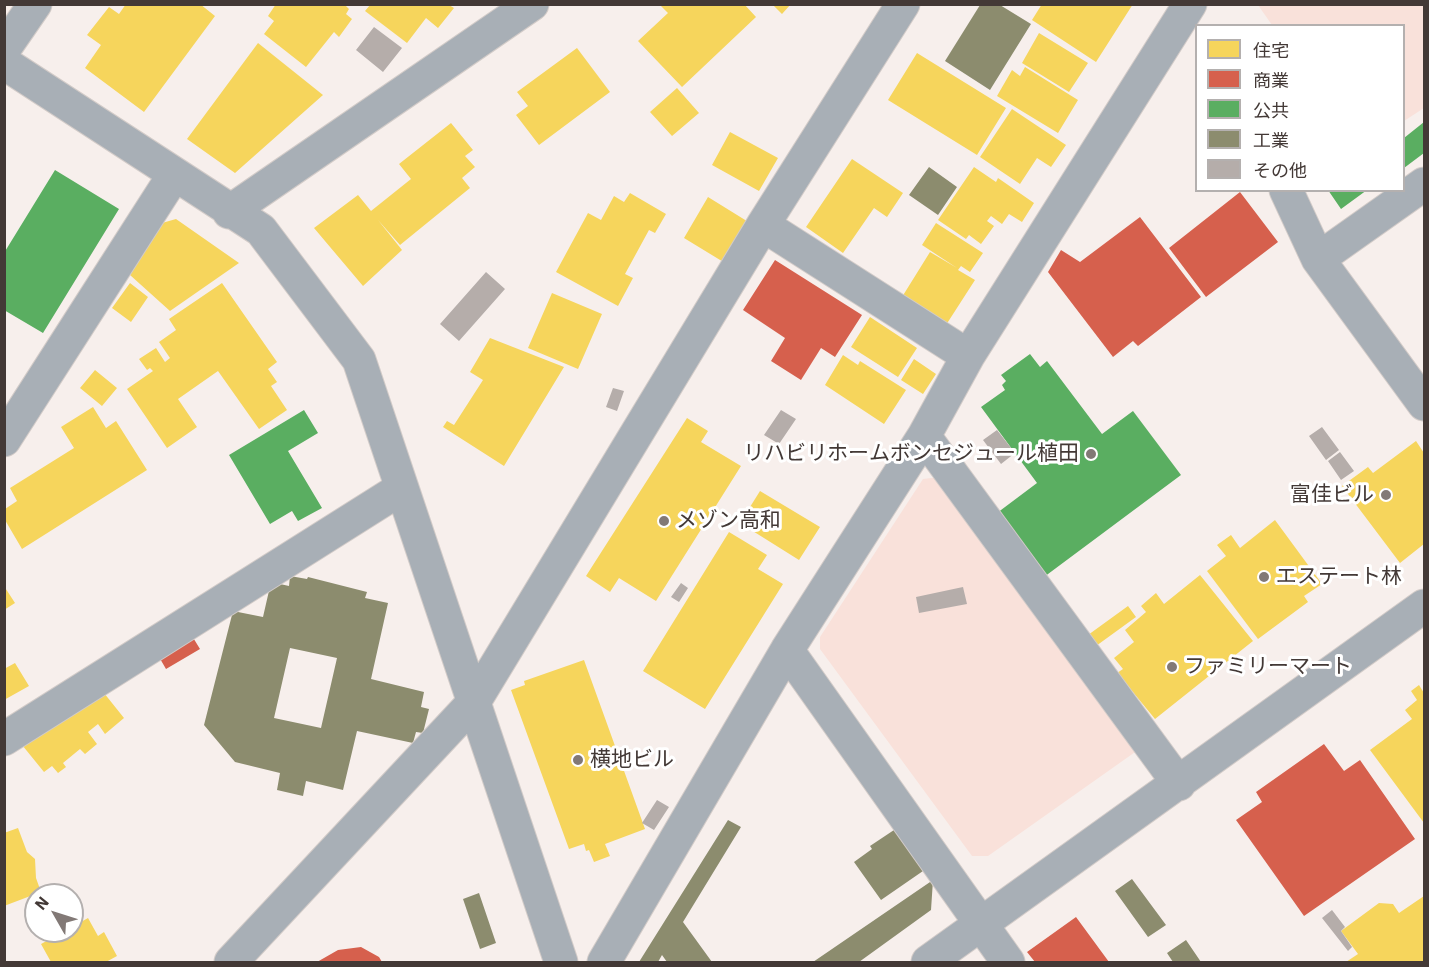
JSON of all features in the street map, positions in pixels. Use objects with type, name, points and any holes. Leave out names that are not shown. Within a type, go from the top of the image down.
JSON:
[{"type":"street","points":[[4,48],[35,4]]},
{"type":"street","points":[[230,212],[493,14],[532,4]]},
{"type":"street","points":[[231,963],[474,702],[763,225],[903,4]]},
{"type":"street","points":[[604,963],[787,650],[924,436],[968,356],[1190,4]]},
{"type":"street","points":[[1199,4],[1208,24]]},
{"type":"street","points":[[4,63],[261,230],[359,360],[561,963]]},
{"type":"street","points":[[4,440],[174,175]]},
{"type":"street","points":[[1318,259],[1425,184]]},
{"type":"street","points":[[1287,192],[1318,259],[1425,404]]},
{"type":"street","points":[[763,225],[968,356]]},
{"type":"street","points":[[924,436],[1179,784]]},
{"type":"street","points":[[4,739],[402,488]]},
{"type":"street","points":[[928,963],[1425,606]]},
{"type":"street","points":[[787,650],[1008,963]]},
{"type":"shaded area","points":[[1258,5],[1424,5],[1424,108],[1405,120],[1405,24],[1271,24]]},
{"type":"shaded area","points":[[940,477],[1138,750],[988,856],[972,856],[820,649],[820,637],[923,479]]},
{"type":"building: 住宅","points":[[126,4],[200,4],[215,16],[144,112],[85,68],[101,45],[87,35],[109,7],[119,14]]},
{"type":"building: 住宅","points":[[276,4],[344,4],[349,9],[346,14],[352,19],[339,37],[334,32],[306,67],[264,34],[274,21],[268,16]]},
{"type":"building: 住宅","points":[[659,4],[744,4],[756,17],[682,87],[638,41],[668,13]]},
{"type":"building: 住宅","points":[[772,4],[791,4],[782,14]]},
{"type":"building: 住宅","points":[[1042,4],[1133,4],[1096,62],[1032,20]]},
{"type":"building: 住宅","points":[[370,5],[449,5],[454,8],[438,28],[426,18],[407,43],[365,11]]},
{"type":"building: 住宅","points":[[1039,33],[1088,63],[1069,92],[1022,63]]},
{"type":"building: 住宅","points":[[258,43],[323,95],[235,173],[187,139]]},
{"type":"building: 住宅","points":[[577,48],[610,92],[539,145],[516,115],[528,106],[517,92]]},
{"type":"building: 住宅","points":[[917,53],[1006,108],[977,155],[888,100]]},
{"type":"building: 住宅","points":[[1025,67],[1078,100],[1058,133],[997,96],[1012,70],[1020,76]]},
{"type":"building: 住宅","points":[[677,88],[699,113],[672,136],[650,112]]},
{"type":"building: 住宅","points":[[1012,109],[1066,145],[1051,167],[1037,158],[1020,184],[980,157]]},
{"type":"building: 住宅","points":[[451,123],[473,150],[465,156],[475,167],[462,178],[470,188],[400,245],[378,220],[402,250],[363,286],[314,228],[358,195],[371,211],[411,179],[399,164]]},
{"type":"building: 住宅","points":[[730,132],[778,158],[759,191],[712,165]]},
{"type":"building: 住宅","points":[[852,159],[903,193],[887,217],[874,208],[843,253],[806,227]]},
{"type":"building: 住宅","points":[[974,167],[996,182],[998,178],[1034,203],[1022,222],[1009,214],[1002,224],[991,216],[987,221],[994,226],[981,244],[969,235],[966,239],[938,220]]},
{"type":"building: 住宅","points":[[630,193],[666,214],[655,233],[649,230],[625,274],[633,278],[618,306],[556,272],[588,213],[601,220],[614,196],[624,202]]},
{"type":"building: 住宅","points":[[708,197],[750,223],[725,263],[684,238]]},
{"type":"building: 住宅","points":[[176,219],[239,263],[170,311],[130,275],[162,223]]},
{"type":"building: 住宅","points":[[936,223],[983,253],[970,272],[961,266],[958,270],[975,280],[946,325],[902,297],[930,252],[957,268],[922,245]]},
{"type":"building: 住宅","points":[[130,283],[148,297],[131,322],[112,308]]},
{"type":"building: 住宅","points":[[222,283],[277,362],[268,369],[277,382],[271,386],[287,410],[259,429],[218,371],[178,399],[197,427],[167,448],[127,389],[153,371],[150,368],[147,370],[139,359],[156,348],[165,362],[170,358],[159,342],[176,330],[169,319]]},
{"type":"building: 住宅","points":[[552,293],[602,314],[578,369],[528,348]]},
{"type":"building: 住宅","points":[[870,317],[917,348],[898,377],[851,347]]},
{"type":"building: 住宅","points":[[490,338],[564,367],[504,466],[443,427],[447,421],[454,425],[483,380],[470,372]]},
{"type":"building: 住宅","points":[[843,355],[858,365],[860,361],[906,390],[884,424],[825,385]]},
{"type":"building: 住宅","points":[[914,359],[936,374],[923,394],[901,380]]},
{"type":"building: 住宅","points":[[95,370],[117,388],[102,406],[80,388]]},
{"type":"building: 住宅","points":[[93,407],[106,428],[116,421],[147,470],[22,549],[5,520],[5,509],[17,501],[10,488],[74,448],[61,427]]},
{"type":"building: 住宅","name":"メゾン高和","points":[[687,418],[708,431],[701,442],[741,466],[656,601],[619,578],[610,592],[586,576]]},
{"type":"building: 住宅","name":"富佳ビル","points":[[1416,441],[1424,453],[1424,544],[1400,563],[1342,486],[1368,467],[1373,473]]},
{"type":"building: 住宅","points":[[760,491],[820,527],[799,560],[740,523]]},
{"type":"building: 住宅","name":"エステート林","points":[[1275,520],[1322,584],[1304,596],[1308,602],[1258,639],[1207,571],[1226,556],[1217,545],[1231,535],[1240,548]]},
{"type":"building: 住宅","points":[[729,532],[767,555],[758,569],[783,584],[705,709],[643,671]]},
{"type":"building: 住宅","points":[[1200,575],[1253,641],[1155,719],[1128,686],[1125,688],[1114,675],[1123,669],[1114,658],[1134,642],[1125,630],[1146,612],[1141,606],[1156,593],[1164,604]]},
{"type":"building: 住宅","points":[[4,586],[15,603],[4,610]]},
{"type":"building: 住宅","points":[[1128,606],[1136,617],[1096,646],[1088,635]]},
{"type":"building: 住宅","name":"横地ビル","points":[[584,660],[645,829],[605,844],[610,856],[594,862],[584,844],[569,849],[511,690],[525,685],[524,681]]},
{"type":"building: 住宅","points":[[15,663],[29,686],[4,700],[4,669]]},
{"type":"building: 住宅","points":[[1419,685],[1424,693],[1424,823],[1370,750],[1412,719],[1405,710],[1417,700],[1411,691]]},
{"type":"building: 住宅","points":[[100,688],[124,718],[105,734],[98,724],[88,732],[97,744],[85,754],[80,749],[63,763],[66,767],[58,773],[52,766],[44,772],[18,740]]},
{"type":"building: 住宅","points":[[18,828],[27,852],[35,859],[38,883],[24,883],[24,898],[4,906],[4,833]]},
{"type":"building: 住宅","points":[[1424,896],[1424,962],[1346,962],[1358,954],[1341,931],[1379,903],[1393,904],[1399,913]]},
{"type":"building: 住宅","points":[[88,918],[98,936],[104,932],[117,956],[106,962],[51,962],[41,944],[84,943],[84,920]]},
{"type":"building: 商業","points":[[1240,192],[1278,242],[1206,297],[1169,248]]},
{"type":"building: 商業","points":[[1140,217],[1201,297],[1138,346],[1133,341],[1113,357],[1048,272],[1061,250],[1080,262]]},
{"type":"building: 商業","points":[[775,260],[862,315],[835,357],[821,348],[801,380],[771,361],[785,338],[743,310]]},
{"type":"building: 商業","points":[[189,631],[200,649],[166,669],[155,650]]},
{"type":"building: 商業","points":[[1324,744],[1344,771],[1360,760],[1415,839],[1304,916],[1236,820],[1262,802],[1256,792]]},
{"type":"building: 商業","points":[[1076,917],[1109,962],[1035,962],[1027,952]]},
{"type":"building: 商業","points":[[361,947],[379,957],[382,962],[317,962],[338,950]]},
{"type":"building: 公共","points":[[1424,122],[1424,153],[1405,167],[1405,137]]},
{"type":"building: 公共","points":[[55,170],[119,209],[43,333],[4,310],[4,253]]},
{"type":"building: 公共","points":[[1329,192],[1364,192],[1341,209]]},
{"type":"building: 公共","name":"リハビリホームボンセジュール植田","points":[[1030,354],[1040,367],[1047,361],[1102,434],[1133,411],[1181,475],[1044,577],[997,513],[1037,483],[981,407],[1005,390],[1002,385],[1006,381],[1001,375]]},
{"type":"building: 公共","points":[[304,410],[318,433],[288,451],[322,508],[298,521],[292,511],[270,524],[229,455]]},
{"type":"building: 工業","points":[[980,5],[1000,5],[1031,24],[990,90],[945,61]]},
{"type":"building: 工業","points":[[929,167],[957,187],[938,215],[909,195]]},
{"type":"building: 工業","points":[[290,576],[307,579],[308,577],[367,592],[365,598],[388,603],[371,679],[424,692],[421,707],[429,709],[423,733],[416,732],[413,743],[357,731],[343,790],[306,781],[303,796],[277,790],[280,773],[235,762],[204,725],[233,611],[263,617],[271,582],[289,586]],"holes":[[[290,648],[337,658],[321,728],[274,718]]]},
{"type":"building: 工業","points":[[728,820],[741,827],[683,922],[712,962],[667,962],[662,955],[658,962],[639,962]]},
{"type":"building: 工業","points":[[894,830],[923,871],[881,900],[854,862],[872,849],[870,846]]},
{"type":"building: 工業","points":[[1132,879],[1166,925],[1148,937],[1115,891]]},
{"type":"building: 工業","points":[[933,880],[931,910],[859,962],[813,962]]},
{"type":"building: 工業","points":[[479,893],[496,943],[480,949],[463,899]]},
{"type":"building: 工業","points":[[1186,940],[1201,962],[1173,962],[1167,953]]},
{"type":"building: その他","points":[[374,27],[402,48],[383,72],[356,50]]},
{"type":"building: その他","points":[[486,272],[505,289],[459,341],[440,324]]},
{"type":"building: その他","points":[[613,388],[624,391],[617,411],[606,407]]},
{"type":"building: その他","points":[[781,410],[796,419],[779,444],[764,435]]},
{"type":"building: その他","points":[[1322,427],[1339,450],[1326,460],[1309,436]]},
{"type":"building: その他","points":[[997,430],[1015,453],[1001,464],[983,440]]},
{"type":"building: その他","points":[[1340,452],[1354,471],[1341,480],[1328,461]]},
{"type":"building: その他","points":[[681,583],[688,588],[679,602],[671,597]]},
{"type":"building: その他","points":[[963,587],[967,604],[919,613],[916,597]]},
{"type":"building: その他","points":[[657,800],[669,807],[654,830],[642,823]]},
{"type":"building: その他","points":[[1332,910],[1345,927],[1341,931],[1352,947],[1348,951],[1322,918]]},
{"type":"place","name":"リハビリホームボンセジュール植田","points":[[1091,454]]},
{"type":"place","name":"富佳ビル","points":[[1386,495]]},
{"type":"place","name":"メゾン高和","points":[[664,521]]},
{"type":"place","name":"エステート林","points":[[1264,577]]},
{"type":"place","name":"ファミリーマート","points":[[1172,667]]},
{"type":"place","name":"横地ビル","points":[[578,760]]}]
